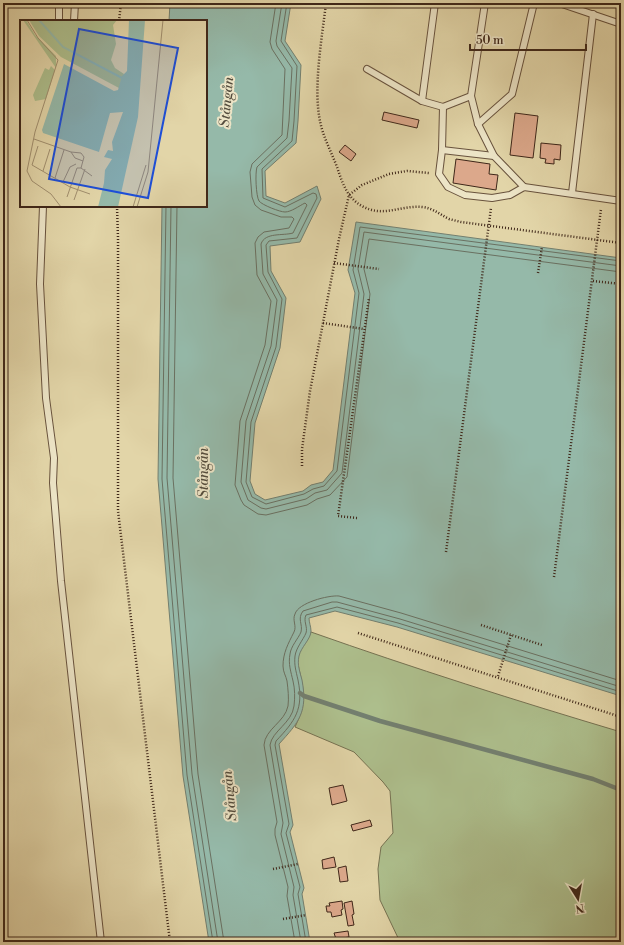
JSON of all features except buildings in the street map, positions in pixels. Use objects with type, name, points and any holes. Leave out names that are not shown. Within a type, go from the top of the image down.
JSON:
[{"type":"lane","points":[[59,3],[59,20]]},
{"type":"lane","points":[[74,20],[75,3]]},
{"type":"lane","points":[[422,101],[435,3]]},
{"type":"lane","points":[[485,3],[471,96],[478,124],[494,156],[524,187]]},
{"type":"lane","points":[[478,124],[512,94],[534,3]]},
{"type":"lane","points":[[559,3],[621,24]]},
{"type":"lane","points":[[572,193],[592,14]]},
{"type":"lane","points":[[367,69],[422,101],[443,107],[471,96]]},
{"type":"lane","points":[[443,107],[442,150],[439,174],[448,187],[465,195],[492,198],[510,195],[524,187],[621,201]]},
{"type":"lane","points":[[442,150],[494,156]]},
{"type":"lane","points":[[43,207],[40,284],[46,398],[54,458],[53,483],[61,581],[101,942]]},
{"type":"path","points":[[119,20],[121,3]]},
{"type":"path","points":[[326,3],[318,85],[320,121],[326,142],[349,195],[363,207],[375,211],[392,211],[411,207],[431,208],[449,219],[461,222],[621,243]]},
{"type":"path","points":[[302,466],[302,449],[310,391],[334,263],[349,195],[362,185],[389,174],[407,171],[439,174]]},
{"type":"path","points":[[117,207],[118,511],[170,942]]},
{"type":"path","points":[[446,552],[490,226],[491,208]]},
{"type":"path","points":[[554,577],[600,222]]},
{"type":"path","points":[[538,273],[542,247]]},
{"type":"path","points":[[334,263],[378,269]]},
{"type":"path","points":[[593,281],[621,284]]},
{"type":"path","points":[[357,518],[338,516],[369,298]]},
{"type":"path","points":[[323,323],[364,330]]},
{"type":"path","points":[[481,625],[542,644]]},
{"type":"path","points":[[358,633],[498,676],[621,717]]},
{"type":"path","points":[[498,676],[511,635]]},
{"type":"path","points":[[273,868],[298,864]]},
{"type":"path","points":[[283,919],[306,915]]},
{"type":"green space","points":[[311,632],[465,684],[621,732],[621,942],[400,942],[380,900],[378,869],[381,847],[393,833],[390,791],[354,752],[295,727],[303,704],[303,686],[298,657]]},
{"type":"water","name":"Stångån","points":[[170,3],[291,3],[285,41],[301,65],[296,143],[265,171],[266,196],[285,203],[317,186],[321,199],[300,242],[270,246],[271,271],[286,298],[280,348],[255,423],[250,481],[255,494],[265,500],[303,491],[311,485],[323,482],[333,470],[355,293],[348,270],[356,222],[621,258],[621,696],[397,627],[335,611],[309,618],[311,634],[298,659],[304,691],[303,709],[297,723],[279,744],[293,825],[290,832],[304,888],[302,894],[310,942],[209,942],[183,776],[158,479],[162,207],[207,207],[207,20],[169,20]]},
{"type":"waterway","points":[[300,693],[304,696],[380,721],[593,779],[621,790]]}]
